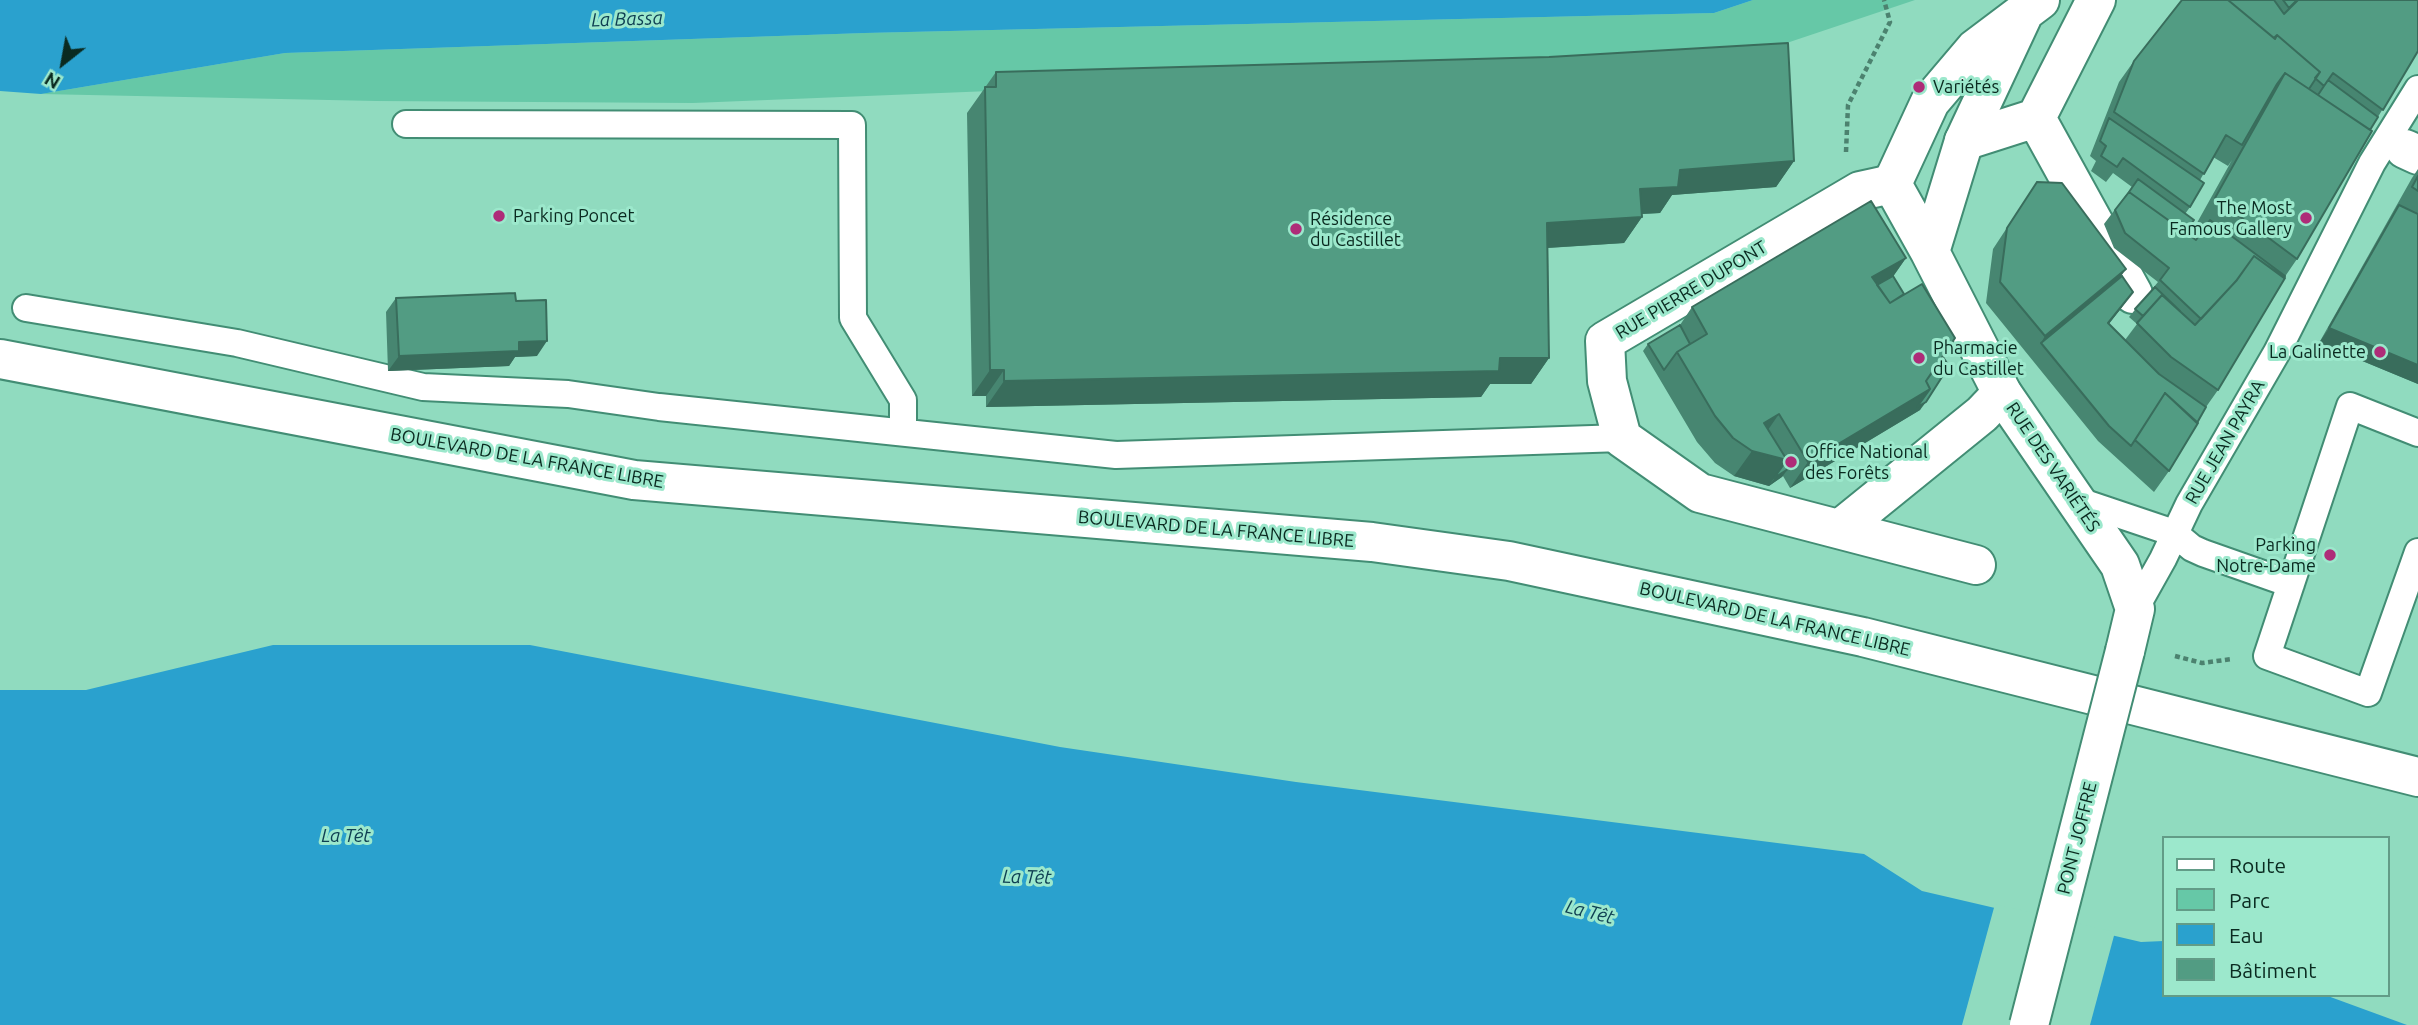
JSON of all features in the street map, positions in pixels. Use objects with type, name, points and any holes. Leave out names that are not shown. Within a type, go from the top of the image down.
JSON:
[{"type":"main road","points":[[1964,141],[2036,118],[2096,0]]},
{"type":"main road","points":[[1930,252],[1964,141],[2032,6]]},
{"type":"main road","points":[[1876,187],[1930,102],[1975,49],[2032,6]]},
{"type":"main road","points":[[2036,118],[2133,294]]},
{"type":"main road","name":"RUE DES VARIÉTÉS","points":[[1876,187],[1930,252],[2002,393],[2120,565],[2136,609]]},
{"type":"main road","name":"RUE PIERRE DUPONT","points":[[1622,438],[1607,381],[1605,341],[1876,187]]},
{"type":"main road","name":"BOULEVARD DE LA FRANCE LIBRE","points":[[0,359],[634,480],[1372,542],[1509,561],[1863,637],[2418,777]]},
{"type":"main road","points":[[1840,529],[1982,414],[2002,393]]},
{"type":"main road","points":[[1622,438],[1700,493],[1976,565]]},
{"type":"main road","name":"RUE JEAN PAYRA","points":[[2125,651],[2136,609]]},
{"type":"main road","name":"PONT JOFFRE","points":[[2029,1025],[2125,651]]},
{"type":"lane","name":"RUE JEAN PAYRA","points":[[2136,609],[2163,559],[2183,541],[2189,504],[2277,352],[2372,163],[2418,89]]},
{"type":"lane","points":[[407,124],[852,125],[853,318],[903,400],[903,432]]},
{"type":"lane","points":[[26,308],[237,343],[424,387],[568,394],[659,407],[1116,455],[1622,438]]},
{"type":"lane","points":[[2418,433],[2350,406],[2267,656],[2368,693],[2418,552]]},
{"type":"lane","points":[[2076,500],[2291,584]]},
{"type":"lane","points":[[2120,565],[2163,559]]},
{"type":"path","points":[[1876,187],[1845,166],[1848,105],[1891,22],[1884,0]]},
{"type":"path","points":[[2175,656],[2202,663]]},
{"type":"green space","points":[[1753,0],[1915,0],[1733,61],[693,103],[377,101],[41,94],[285,53],[865,33],[1714,13]]},
{"type":"water","name":"La Bassa","points":[[0,0],[1753,0],[1714,13],[865,33],[285,53],[41,94],[0,91]]},
{"type":"water","name":"La Têt","points":[[273,645],[530,645],[1060,747],[1296,782],[1864,854],[1922,891],[2141,942],[2162,941],[2162,997],[2330,997],[2407,1025],[0,1025],[0,690],[86,690]]},
{"type":"pier","points":[[1995,904],[2115,932],[2090,1025],[1962,1025]]},
{"type":"building","points":[[2182,0],[2228,0],[2275,39],[2277,35],[2320,72],[2309,89],[2285,73],[2242,145],[2226,135],[2204,174],[2114,112],[2134,61]]},
{"type":"building","points":[[2228,0],[2274,0],[2284,14],[2298,0],[2418,0],[2418,51],[2383,110],[2333,73],[2324,86],[2315,78],[2320,72],[2277,35],[2274,38]]},
{"type":"building","points":[[2283,0],[2297,0],[2289,8]]},
{"type":"building","name":"Résidence du Castillet","points":[[1788,43],[1794,161],[1680,170],[1678,187],[1640,189],[1642,217],[1547,223],[1549,358],[1500,358],[1499,371],[1004,381],[1004,370],[990,370],[985,87],[996,87],[996,72],[1549,57]]},
{"type":"building","points":[[2285,73],[2372,131],[2297,259],[2215,198]]},
{"type":"building","points":[[2328,80],[2378,117],[2370,130],[2318,95]]},
{"type":"building","points":[[2109,118],[2204,183],[2190,207],[2123,158],[2117,167],[2101,156],[2106,146],[2100,141]]},
{"type":"building","points":[[2418,176],[2418,191],[2412,187]]},
{"type":"building","points":[[2138,179],[2194,220],[2185,232],[2129,192]]},
{"type":"building","points":[[2037,182],[2062,183],[2126,269],[2045,336],[2000,282],[2007,228]]},
{"type":"building","points":[[2129,192],[2196,240],[2210,220],[2285,276],[2284,278],[2254,256],[2236,281],[2201,319],[2160,280],[2169,268],[2125,233],[2115,210]]},
{"type":"building","points":[[1871,201],[1906,258],[1872,277],[1890,303],[1922,284],[1955,338],[1926,381],[1930,389],[1808,462],[1779,414],[1764,423],[1787,460],[1752,451],[1733,438],[1715,416],[1677,352],[1707,334],[1692,307]]},
{"type":"building","points":[[2399,205],[2418,214],[2418,365],[2329,328]]},
{"type":"building","points":[[2254,256],[2285,278],[2218,390],[2171,357],[2137,323],[2162,295],[2195,325],[2237,280]]},
{"type":"building","points":[[1893,276],[1904,294],[1890,303],[1877,285]]},
{"type":"building","points":[[2122,276],[2133,292],[2108,323],[2159,374],[2206,407],[2197,423],[2165,393],[2131,446],[2109,426],[2041,343]]},
{"type":"building","points":[[2155,287],[2180,311],[2162,295],[2143,316],[2135,309]]},
{"type":"building","points":[[515,293],[516,301],[546,300],[547,341],[519,342],[519,351],[399,356],[396,298]]},
{"type":"building","points":[[1680,325],[1690,344],[1677,352],[1664,370],[1648,344]]},
{"type":"building","points":[[1943,357],[1949,366],[1926,402],[1917,407],[1930,389],[1926,381]]},
{"type":"building","points":[[2165,393],[2198,423],[2169,471],[2135,440]]},
{"type":"building","points":[[1784,464],[1788,469],[1774,478]]},
{"type":"place","name":"Variétés","points":[[1919,87]]},
{"type":"place","name":"Parking Poncet","points":[[499,216]]},
{"type":"place","name":"The Most Famous Gallery","points":[[2306,218]]},
{"type":"place","name":"Résidence du Castillet","points":[[1296,229]]},
{"type":"place","name":"La Galinette","points":[[2380,352]]},
{"type":"place","name":"Pharmacie du Castillet","points":[[1919,358]]},
{"type":"place","name":"Office National des Forêts","points":[[1791,462]]},
{"type":"place","name":"Parking Notre-Dame","points":[[2330,555]]}]
